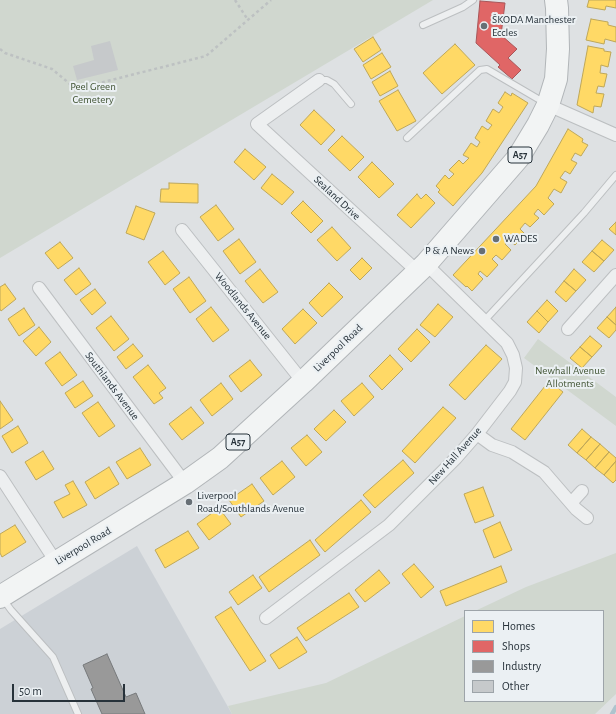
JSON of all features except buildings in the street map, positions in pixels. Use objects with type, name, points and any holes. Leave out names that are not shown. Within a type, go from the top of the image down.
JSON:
[{"type":"highway","name":"Liverpool Road","points":[[0,597],[185,483],[220,458],[303,382],[422,268],[518,158],[538,125],[548,105],[556,79],[558,49],[557,3]]},
{"type":"street","name":"Sealand Drive","points":[[320,80],[257,124],[422,268]]},
{"type":"street","points":[[548,105],[616,135]]},
{"type":"street","name":"Woodlands Avenue","points":[[182,230],[303,382]]},
{"type":"street","name":"New Hall Avenue","points":[[266,618],[389,525],[456,458],[477,434],[510,391],[515,382],[516,368],[513,356],[507,343],[484,321],[422,268]]},
{"type":"street","points":[[568,329],[616,275]]},
{"type":"street","name":"Southlands Avenue","points":[[39,288],[185,483]]},
{"type":"street","points":[[477,434],[492,445],[512,452],[544,472],[571,503],[587,518]]},
{"type":"street","points":[[0,476],[56,562]]},
{"type":"street","points":[[571,503],[582,491]]},
{"type":"lane","points":[[423,25],[463,8],[473,0]]},
{"type":"lane","points":[[407,138],[480,70],[487,69],[548,105]]},
{"type":"lane","points":[[320,80],[327,80],[334,84],[351,104]]},
{"type":"lane","points":[[484,321],[584,213],[616,176]]},
{"type":"lane","points":[[0,597],[53,656],[78,714]]},
{"type":"path","points":[[235,0],[248,20]]},
{"type":"path","points":[[0,49],[5,53],[52,69],[76,89],[206,56],[272,0]]},
{"type":"shaded area","points":[[137,546],[232,714],[0,714],[0,629]]},
{"type":"green space","name":"Peel Green Cemetery","points":[[0,0],[433,0],[0,258]]},
{"type":"green space","name":"Newhall Avenue Allotments","points":[[538,339],[616,397],[616,426],[524,358]]},
{"type":"green space","points":[[616,553],[616,694],[595,714],[232,714],[228,706],[326,683],[464,616],[464,702],[604,702],[604,610],[477,610],[526,587]]},
{"type":"waterway","points":[[612,714],[616,707]]},
{"type":"place","name":"ŠKODA Manchester Eccles","points":[[484,26]]},
{"type":"place","name":"WADES","points":[[496,239]]},
{"type":"place","name":"P & A News","points":[[482,251]]},
{"type":"place","name":"Liverpool Road/Southlands Avenue","points":[[189,502]]}]
